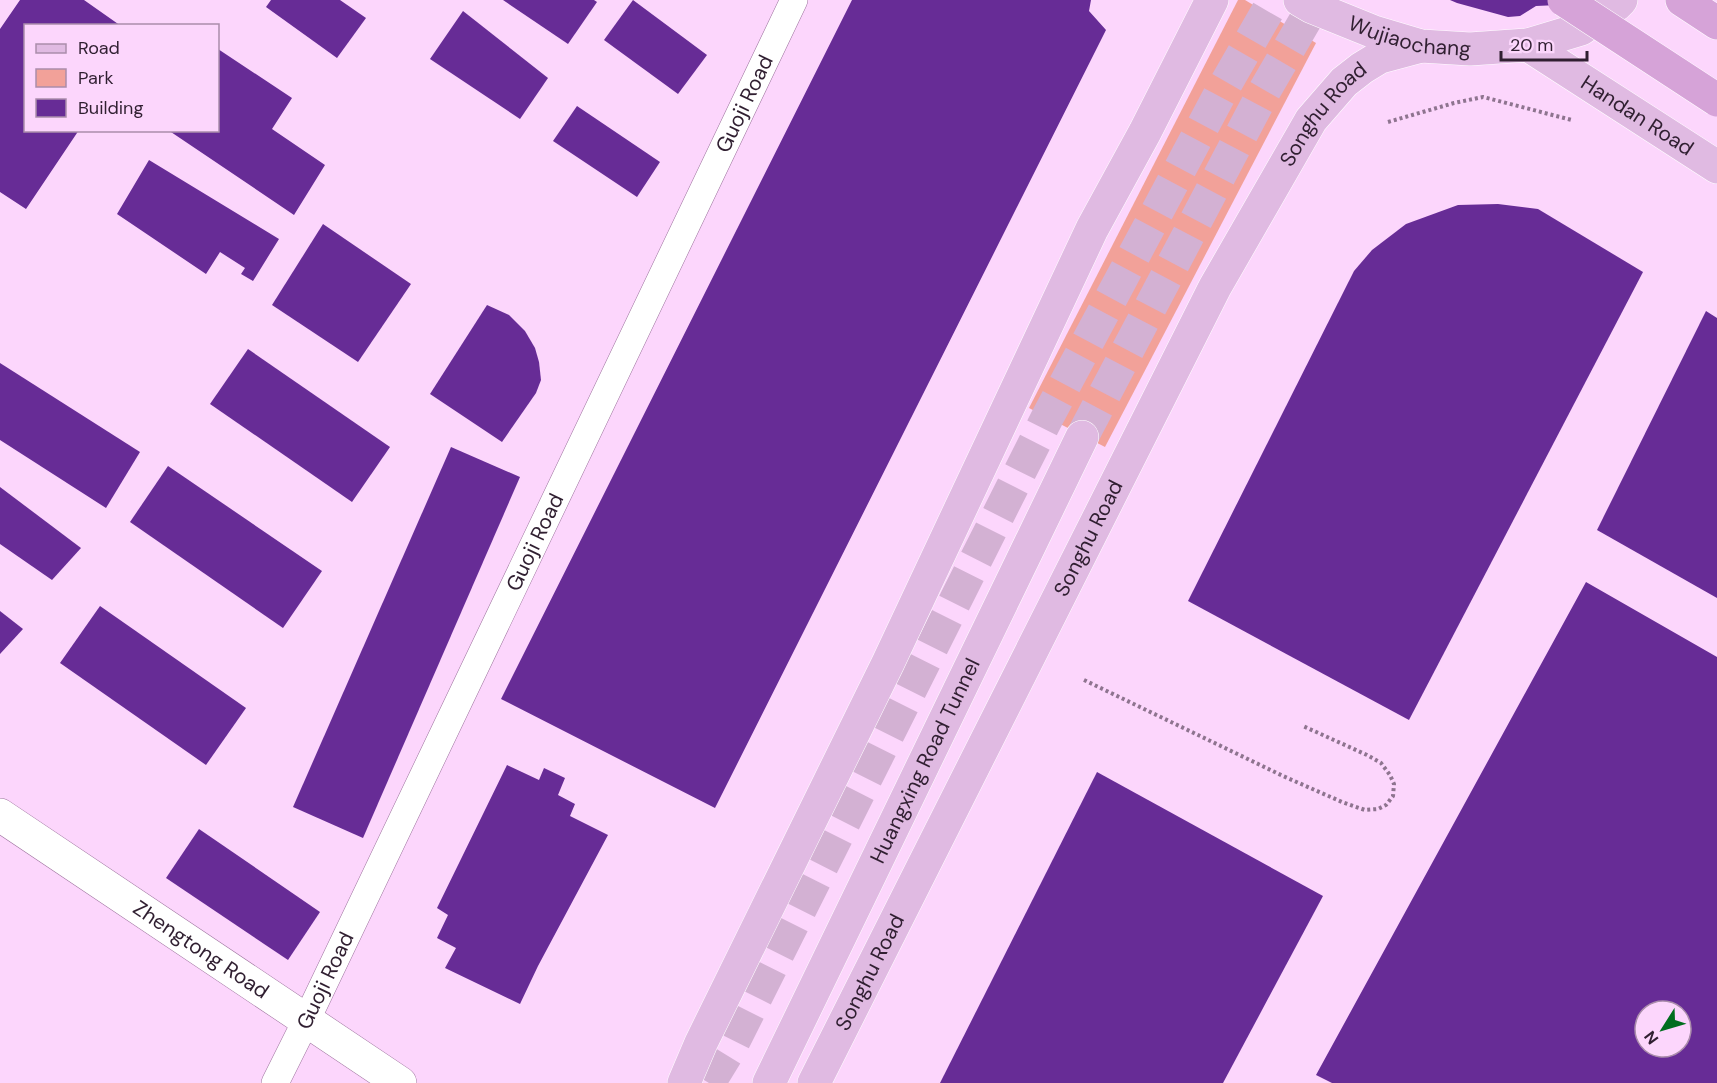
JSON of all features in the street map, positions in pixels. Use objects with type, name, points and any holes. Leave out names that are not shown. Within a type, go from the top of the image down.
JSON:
[{"type":"highway","points":[[1564,0],[1717,100]]},
{"type":"highway","points":[[1683,0],[1717,23]]},
{"type":"main road","points":[[684,1083],[706,1032],[888,663],[1092,230],[1212,0]]},
{"type":"main road","name":"Wujiaochang","points":[[1300,0],[1374,32],[1421,46],[1470,49],[1527,45],[1581,29],[1620,0]]},
{"type":"main road","name":"Handan Road","points":[[1527,45],[1717,167]]},
{"type":"main road","name":"Songhu Road","points":[[814,1083],[1215,287],[1311,120],[1344,82],[1362,68],[1380,57],[1421,46]]},
{"type":"main road","name":"Huangxing Road Tunnel","points":[[769,1083],[1082,437]]},
{"type":"street","name":"Guoji Road","points":[[275,1083],[794,0]]},
{"type":"street","name":"Zhengtong Road","points":[[0,815],[400,1083]]},
{"type":"path","points":[[1388,122],[1483,97],[1572,120]]},
{"type":"path","points":[[1084,681],[1342,802],[1365,810],[1378,809],[1386,805],[1393,796],[1394,784],[1381,763],[1303,726]]},
{"type":"green space","points":[[1238,0],[1245,0],[1316,43],[1105,447],[1029,408]]},
{"type":"building","points":[[20,0],[84,0],[118,24],[24,24],[24,132],[78,132],[26,209],[0,192],[0,29]]},
{"type":"building","points":[[271,0],[340,0],[366,18],[337,58],[266,7]]},
{"type":"building","points":[[503,0],[594,0],[597,2],[568,44]]},
{"type":"building","points":[[633,0],[707,55],[678,94],[604,40]]},
{"type":"building","points":[[852,0],[1091,0],[1089,11],[1106,30],[715,808],[501,699]]},
{"type":"building","points":[[1450,0],[1569,0],[1558,5],[1536,6],[1520,16],[1508,17]]},
{"type":"building","points":[[463,11],[548,78],[520,119],[430,59]]},
{"type":"building","points":[[219,50],[292,98],[272,129],[325,165],[294,215],[171,132],[219,132]]},
{"type":"building","points":[[577,106],[660,162],[637,197],[553,141]]},
{"type":"building","points":[[149,160],[279,239],[253,281],[241,274],[245,268],[220,252],[206,274],[117,214]]},
{"type":"building","points":[[1498,204],[1538,209],[1643,272],[1409,720],[1188,601],[1354,271],[1372,250],[1406,224],[1458,205]]},
{"type":"building","points":[[323,224],[411,284],[358,362],[272,305]]},
{"type":"building","points":[[487,305],[509,315],[525,331],[535,348],[541,380],[536,393],[502,442],[430,394]]},
{"type":"building","points":[[1706,311],[1717,318],[1717,598],[1597,530]]},
{"type":"building","points":[[248,349],[390,447],[352,502],[210,404]]},
{"type":"building","points":[[0,363],[140,452],[106,508],[0,440]]},
{"type":"building","points":[[451,447],[520,477],[363,838],[293,807]]},
{"type":"building","points":[[168,466],[322,571],[283,628],[130,522]]},
{"type":"building","points":[[0,487],[81,548],[52,580],[0,544]]},
{"type":"building","points":[[1586,582],[1717,657],[1717,1083],[1332,1083],[1316,1075]]},
{"type":"building","points":[[100,606],[246,708],[206,765],[60,663]]},
{"type":"building","points":[[0,611],[23,629],[0,654]]},
{"type":"building","points":[[507,765],[539,780],[544,768],[565,778],[558,795],[575,804],[570,816],[608,835],[520,1004],[445,968],[456,948],[437,938],[448,915],[437,908]]},
{"type":"building","points":[[1097,772],[1323,896],[1223,1083],[940,1083]]},
{"type":"building","points":[[199,829],[320,912],[288,960],[166,878]]},
{"type":"tunnel","points":[[709,1083],[731,1047],[1047,418],[1221,92],[1274,0]]},
{"type":"tunnel","points":[[1082,437],[1262,95],[1317,0]]}]
